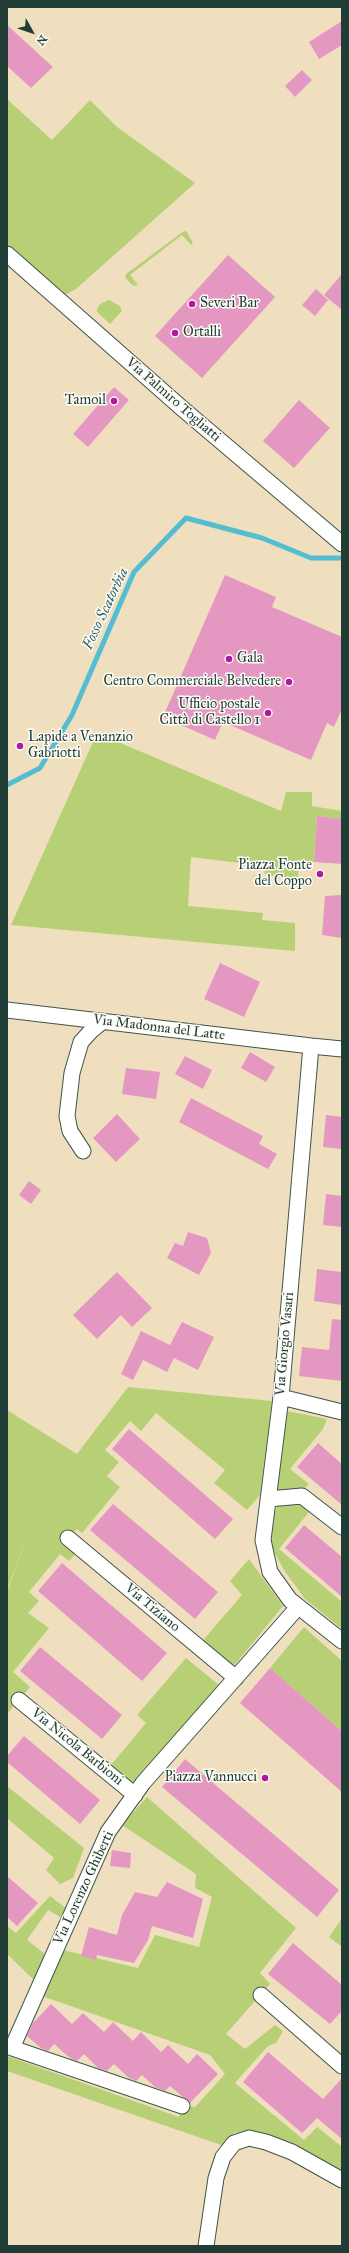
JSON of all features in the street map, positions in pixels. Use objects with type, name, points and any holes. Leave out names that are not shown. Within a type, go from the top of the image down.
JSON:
[{"type":"street","name":"Via Palmiro Togliatti","points":[[7,254],[184,410],[342,544]]},
{"type":"street","name":"Via Madonna del Latte","points":[[7,1010],[310,1046]]},
{"type":"street","points":[[83,1151],[70,1131],[67,1116],[72,1073],[81,1042],[91,1030],[102,1022]]},
{"type":"street","points":[[310,1046],[342,1050]]},
{"type":"street","name":"Via Giorgio Vasari","points":[[310,1046],[281,1397],[263,1540],[270,1572],[290,1600],[342,1642]]},
{"type":"street","points":[[281,1397],[342,1412]]},
{"type":"street","points":[[268,1499],[302,1496],[342,1527]]},
{"type":"street","name":"Via Tiziano","points":[[68,1538],[236,1678]]},
{"type":"street","name":"Via Lorenzo Ghiberti","points":[[182,2106],[12,2048],[108,1832],[135,1794],[298,1607]]},
{"type":"street","name":"Via Nicola Barbioni","points":[[19,1700],[135,1794]]},
{"type":"street","points":[[261,1995],[342,2066]]},
{"type":"street","points":[[206,2246],[216,2178],[223,2157],[234,2143],[249,2138],[266,2142],[292,2152],[342,2180]]},
{"type":"green space","points":[[7,99],[52,140],[90,100],[117,127],[195,183],[76,289],[58,299],[7,254]]},
{"type":"green space","points":[[184,231],[187,232],[193,243],[191,245],[182,235],[130,275],[138,285],[134,286],[130,283],[125,277],[126,274]]},
{"type":"green space","points":[[109,300],[120,306],[122,311],[110,324],[97,312],[100,304]]},
{"type":"green space","points":[[97,733],[281,811],[286,792],[312,792],[312,806],[342,811],[342,819],[317,816],[314,862],[299,860],[298,879],[265,875],[264,866],[191,857],[188,906],[263,913],[262,920],[295,923],[295,951],[11,925]]},
{"type":"green space","points":[[128,1387],[272,1401],[260,1495],[247,1510],[214,1483],[225,1470],[156,1413],[141,1431],[130,1421],[105,1450],[119,1462],[107,1476],[120,1487],[82,1533],[77,1529],[68,1538],[80,1549],[69,1561],[60,1554],[29,1592],[39,1601],[28,1613],[49,1628],[13,1672],[30,1687],[7,1714],[7,1592],[30,1529],[7,1590],[7,1410],[77,1454]]},
{"type":"green space","points":[[287,1411],[327,1419],[323,1429],[290,1469],[309,1484],[303,1490],[277,1491]]},
{"type":"green space","points":[[299,1503],[309,1512],[279,1549],[342,1602],[342,1629],[305,1599],[286,1573],[271,1547],[273,1516],[278,1505]]},
{"type":"green space","points":[[249,1559],[283,1606],[229,1672],[198,1646],[242,1595],[230,1581]]},
{"type":"green space","points":[[304,1627],[342,1661],[342,1731],[270,1668]]},
{"type":"green space","points":[[186,1658],[219,1685],[127,1788],[106,1771],[146,1723],[137,1715]]},
{"type":"green space","points":[[7,1786],[84,1848],[73,1878],[60,1884],[46,1870],[54,1858],[7,1818]]},
{"type":"green space","points":[[147,1797],[296,1928],[260,1973],[270,1984],[226,2034],[245,2049],[275,2025],[283,2031],[276,2043],[268,2046],[235,2083],[304,2140],[317,2127],[342,2147],[342,2174],[283,2142],[250,2130],[234,2133],[224,2146],[7,2071],[7,2056],[179,2117],[182,2106],[195,2107],[225,2074],[210,2055],[42,1996],[63,1950],[138,1968],[155,1935],[199,1947],[212,1897],[195,1888],[196,1874],[122,1825]]},
{"type":"green space","points":[[50,1896],[67,1909],[62,1918],[48,1910],[27,1940],[46,1955],[35,1981],[7,1954],[7,1926],[16,1933]]},
{"type":"green space","points":[[342,1918],[342,1947],[329,1937]]},
{"type":"building","points":[[342,21],[342,45],[319,59],[309,42]]},
{"type":"building","points":[[7,25],[53,67],[31,88],[7,66]]},
{"type":"building","points":[[302,70],[312,80],[295,97],[285,86]]},
{"type":"building","points":[[228,255],[275,297],[202,378],[155,336]]},
{"type":"building","points":[[342,274],[342,310],[324,295]]},
{"type":"building","points":[[316,289],[328,300],[315,316],[302,305]]},
{"type":"building","points":[[114,387],[129,400],[88,447],[73,434]]},
{"type":"building","points":[[299,400],[330,428],[294,468],[263,441]]},
{"type":"building","points":[[225,575],[276,597],[272,607],[342,637],[342,709],[334,727],[327,723],[311,760],[223,722],[215,740],[163,717]]},
{"type":"building","points":[[317,816],[342,819],[342,864],[314,862]]},
{"type":"building","points":[[342,895],[342,938],[322,935],[325,896]]},
{"type":"building","points":[[220,963],[260,982],[244,1017],[204,999]]},
{"type":"building","points":[[250,1052],[275,1067],[266,1082],[241,1068]]},
{"type":"building","points":[[185,1056],[212,1070],[203,1089],[175,1074]]},
{"type":"building","points":[[126,1068],[160,1072],[156,1099],[122,1094]]},
{"type":"building","points":[[191,1098],[263,1136],[259,1144],[277,1154],[268,1169],[179,1122]]},
{"type":"building","points":[[117,1114],[140,1139],[116,1162],[93,1138]]},
{"type":"building","points":[[326,1115],[342,1117],[342,1149],[323,1147]]},
{"type":"building","points":[[29,1181],[41,1190],[31,1204],[19,1195]]},
{"type":"building","points":[[326,1194],[342,1196],[342,1227],[323,1225]]},
{"type":"building","points":[[188,1232],[207,1238],[211,1253],[199,1275],[167,1258],[175,1243],[183,1246]]},
{"type":"building","points":[[317,1269],[342,1272],[342,1305],[314,1301]]},
{"type":"building","points":[[117,1272],[152,1308],[132,1327],[121,1315],[97,1339],[73,1315]]},
{"type":"building","points":[[332,1319],[342,1320],[342,1381],[299,1376],[302,1347],[329,1350]]},
{"type":"building","points":[[182,1322],[214,1337],[198,1370],[174,1358],[167,1372],[143,1360],[133,1380],[121,1374],[141,1331],[170,1345]]},
{"type":"building","points":[[129,1429],[233,1519],[215,1539],[112,1449]]},
{"type":"building","points":[[318,1443],[342,1464],[342,1505],[297,1467]]},
{"type":"building","points":[[113,1504],[218,1592],[195,1619],[90,1530]]},
{"type":"building","points":[[304,1525],[342,1557],[342,1597],[285,1548]]},
{"type":"building","points":[[62,1563],[167,1653],[142,1681],[38,1591]]},
{"type":"building","points":[[40,1647],[122,1715],[102,1739],[20,1671]]},
{"type":"building","points":[[270,1668],[342,1731],[342,1792],[240,1703]]},
{"type":"building","points":[[24,1736],[100,1800],[80,1824],[7,1762],[7,1756]]},
{"type":"building","points":[[185,1759],[339,1890],[317,1917],[162,1787]]},
{"type":"building","points":[[112,1850],[131,1853],[130,1868],[110,1866]]},
{"type":"building","points":[[7,1876],[38,1903],[17,1926],[7,1917]]},
{"type":"building","points":[[167,1882],[203,1899],[193,1938],[152,1926],[148,1940],[134,1963],[97,1955],[96,1960],[81,1956],[89,1927],[117,1935],[122,1915],[135,1892],[157,1897]]},
{"type":"building","points":[[293,1943],[342,1985],[342,2011],[330,2024],[268,1974]]},
{"type":"building","points":[[51,2004],[72,2024],[83,2013],[104,2032],[113,2022],[133,2041],[141,2032],[161,2052],[168,2045],[188,2064],[197,2054],[218,2074],[190,2103],[170,2086],[165,2091],[155,2087],[142,2075],[136,2081],[129,2078],[114,2064],[107,2071],[98,2068],[84,2054],[77,2061],[70,2058],[54,2044],[48,2051],[41,2048],[27,2036],[33,2023]]},
{"type":"building","points":[[268,2052],[323,2099],[342,2078],[342,2139],[317,2118],[302,2133],[243,2082]]},
{"type":"waterway","name":"Fosso Scatorbia","points":[[7,785],[40,768],[72,715],[134,572],[186,518],[262,538],[311,558],[342,558]]},
{"type":"place","name":"Severi Bar","points":[[192,304]]},
{"type":"place","name":"Ortalli","points":[[175,333]]},
{"type":"place","name":"Tamoil","points":[[114,401]]},
{"type":"place","name":"Gala","points":[[229,659]]},
{"type":"place","name":"Centro Commerciale Belvedere","points":[[289,682]]},
{"type":"place","name":"Ufficio postale Città di Castello 1","points":[[268,713]]},
{"type":"place","name":"Lapide a Venanzio Gabriotti","points":[[20,746]]},
{"type":"place","name":"Piazza Fonte del Coppo","points":[[320,874]]},
{"type":"place","name":"Piazza Vannucci","points":[[265,1778]]}]
